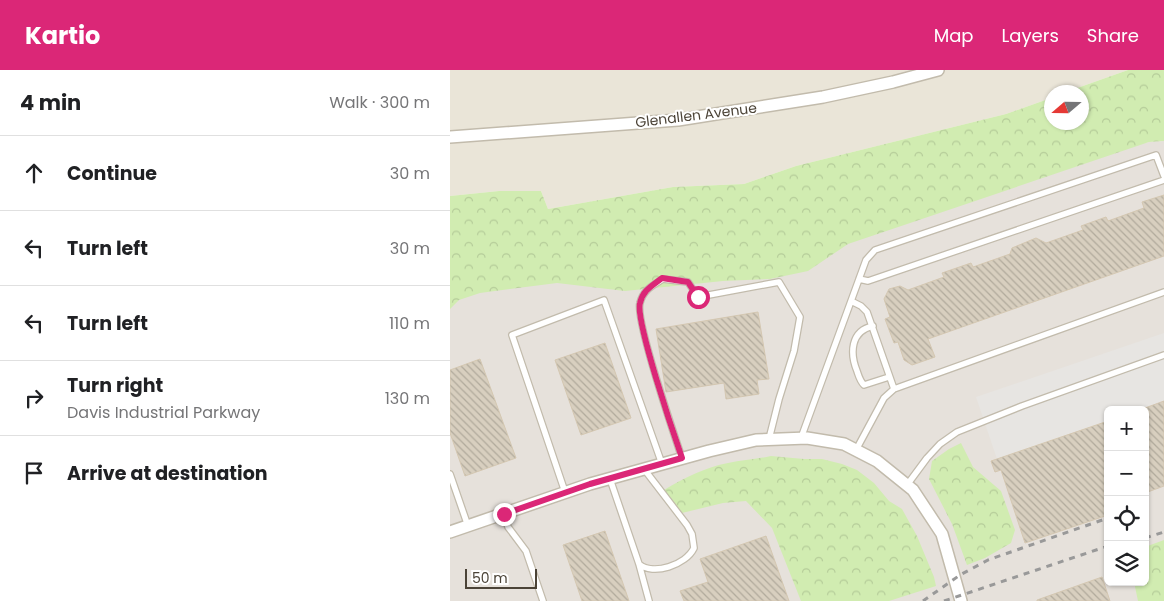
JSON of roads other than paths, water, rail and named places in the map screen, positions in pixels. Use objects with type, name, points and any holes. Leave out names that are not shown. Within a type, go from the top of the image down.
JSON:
[{"type":"street","name":"Glenallen Avenue","points":[[450,137],[678,120],[822,97],[938,70]]},
{"type":"street","points":[[450,532],[566,492],[682,458],[756,440],[800,438],[844,444],[876,461],[913,490],[942,534],[961,601]]},
{"type":"lane","points":[[800,438],[866,260],[875,250],[1156,154],[1164,178],[868,281],[859,279]]},
{"type":"lane","points":[[682,458],[645,339],[639,305],[645,291],[662,278],[688,282],[698,297],[780,282],[800,317],[794,351],[769,440]]},
{"type":"lane","points":[[856,450],[884,398],[894,389],[1164,292]]},
{"type":"lane","points":[[566,492],[512,334],[604,300],[662,464]]},
{"type":"lane","points":[[851,301],[868,312],[894,389]]},
{"type":"lane","points":[[873,326],[864,329],[855,339],[852,353],[854,366],[864,385],[889,377]]},
{"type":"lane","points":[[907,485],[933,451],[957,432],[1022,406],[1164,355]]},
{"type":"lane","points":[[639,564],[644,568],[660,570],[687,557],[694,548],[692,534],[687,525],[644,469]]},
{"type":"lane","points":[[450,474],[468,526]]},
{"type":"lane","points":[[610,479],[639,564],[649,601]]},
{"type":"lane","points":[[504,514],[508,527],[526,551],[543,601]]},
{"type":"railway","points":[[923,601],[960,575],[988,560],[1104,519]]},
{"type":"railway","points":[[1149,537],[1164,532]]},
{"type":"railway","points":[[944,601],[1104,547]]}]
